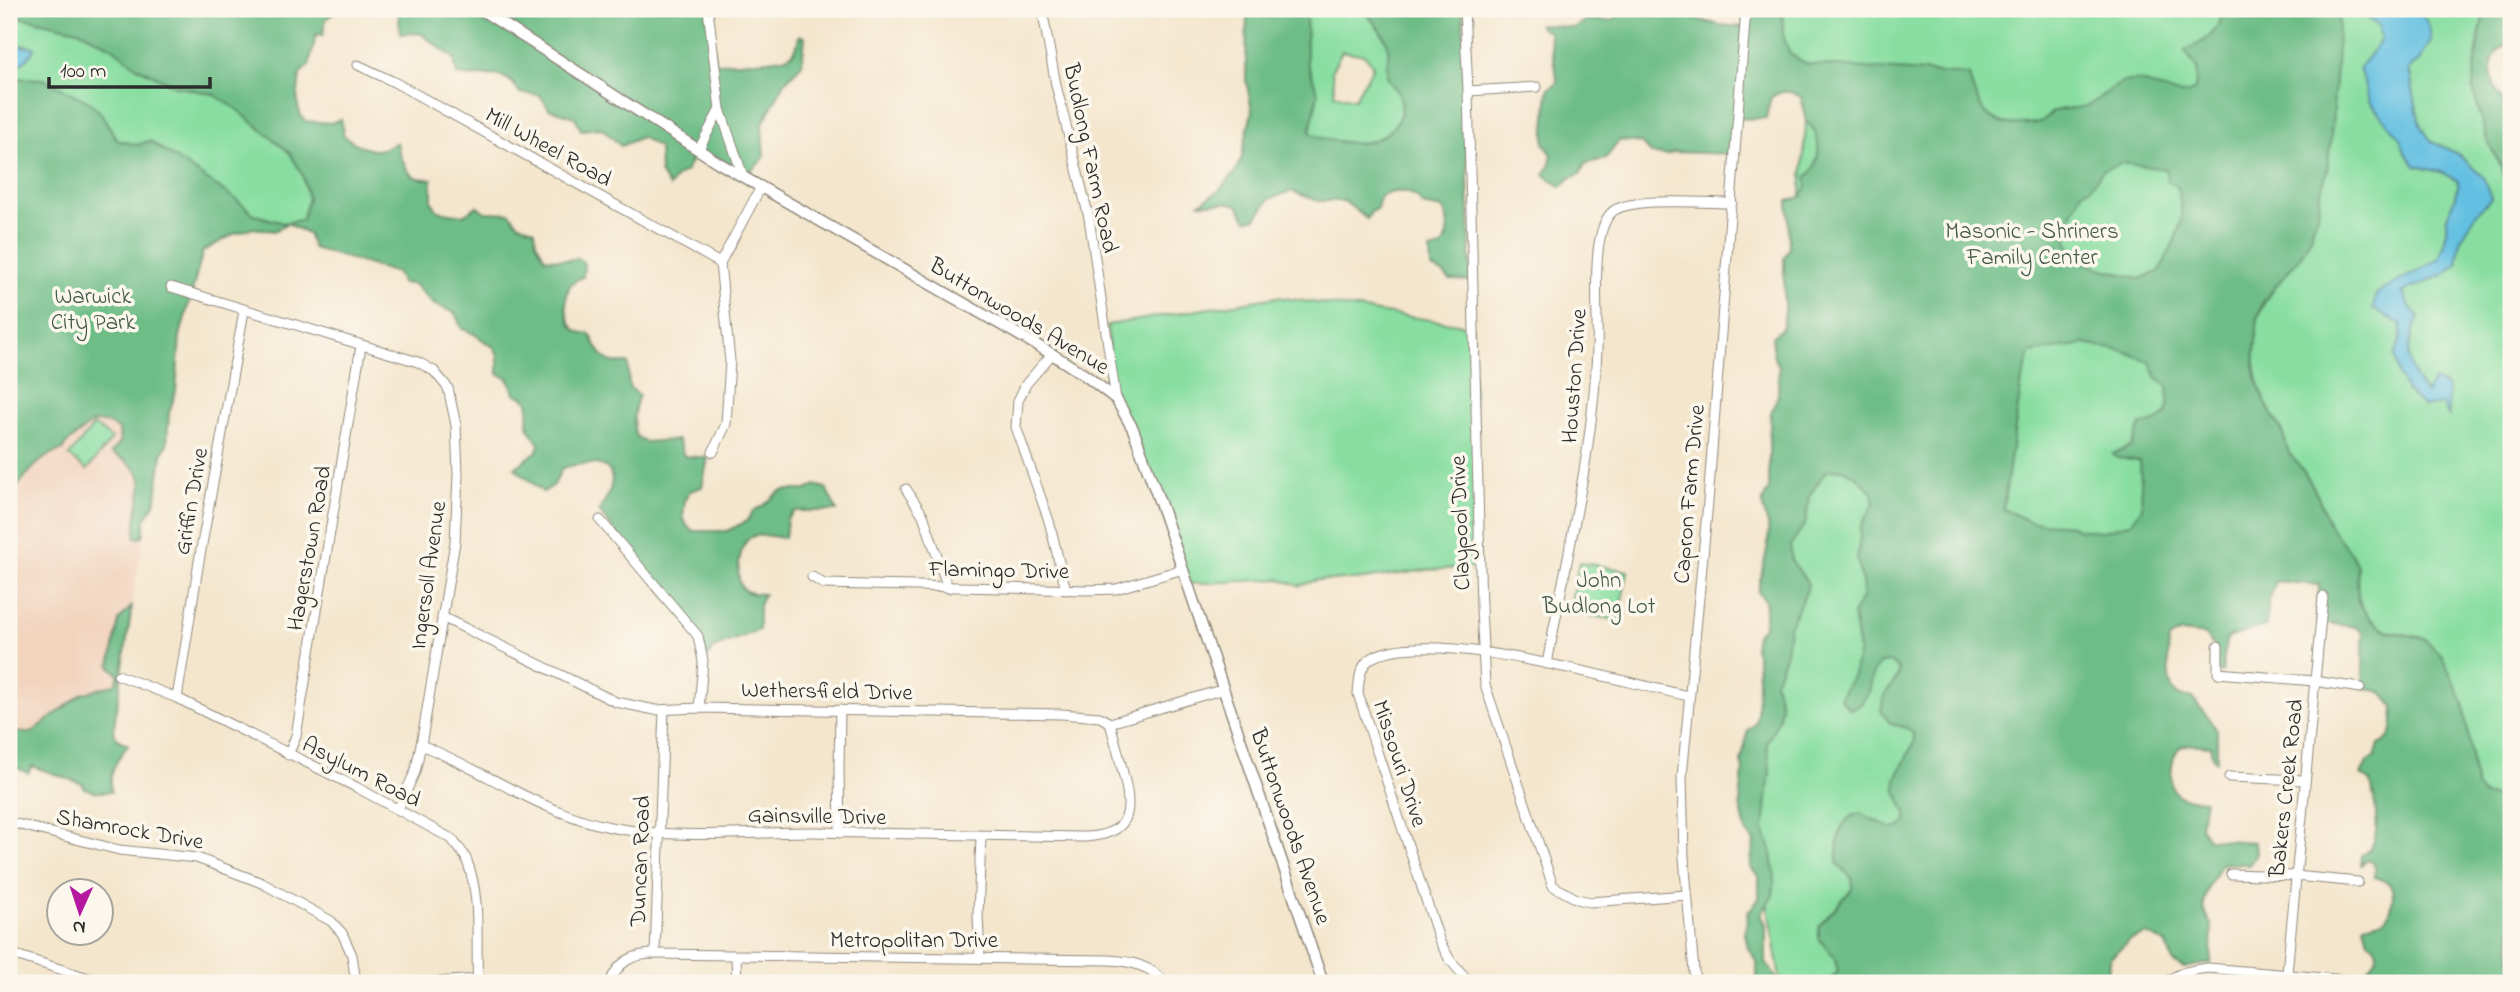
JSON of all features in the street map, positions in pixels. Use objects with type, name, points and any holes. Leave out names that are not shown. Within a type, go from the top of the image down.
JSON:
[{"type":"street","name":"Buttonwoods Avenue","points":[[480,9],[761,187],[1052,354],[1116,399],[1133,429],[1183,569],[1323,983]]},
{"type":"street","points":[[708,9],[720,109],[743,176]]},
{"type":"street","name":"Budlong Farm Road","points":[[1042,9],[1056,85],[1089,218],[1116,399]]},
{"type":"street","name":"Claypool Drive","points":[[1464,9],[1485,685],[1553,886],[1577,899],[1590,902],[1687,895]]},
{"type":"street","name":"Capron Farm Drive","points":[[1695,983],[1687,895],[1682,777],[1732,203],[1746,9]]},
{"type":"street","name":"Mill Wheel Road","points":[[358,65],[394,82],[720,263]]},
{"type":"street","points":[[1468,90],[1537,87]]},
{"type":"street","points":[[699,149],[720,109]]},
{"type":"street","points":[[713,452],[726,424],[730,361],[720,263],[761,187]]},
{"type":"street","name":"Houston Drive","points":[[1547,664],[1588,448],[1597,349],[1597,244],[1604,224],[1611,213],[1621,206],[1651,202],[1732,203]]},
{"type":"street","name":"Ingersoll Avenue","points":[[171,288],[426,366],[446,383],[452,399],[458,461],[457,514],[421,745],[415,772],[398,810]]},
{"type":"street","name":"Griffin Drive","points":[[177,698],[244,311]]},
{"type":"street","name":"Hagerstown Road","points":[[288,755],[296,736],[361,346]]},
{"type":"street","points":[[1052,354],[1026,384],[1018,401],[1016,427],[1049,521],[1066,590]]},
{"type":"street","points":[[906,489],[923,515],[948,588]]},
{"type":"street","points":[[600,520],[698,636],[703,661],[699,708]]},
{"type":"street","name":"Flamingo Drive","points":[[813,577],[824,584],[1116,589],[1183,569]]},
{"type":"street","name":"Bakers Creek Road","points":[[2286,979],[2323,597]]},
{"type":"street","name":"Wethersfield Drive","points":[[442,617],[616,702],[645,709],[1080,715],[1100,716],[1110,723]]},
{"type":"street","points":[[2218,646],[2218,673],[2314,681],[2360,688]]},
{"type":"street","name":"Missouri Drive","points":[[1469,983],[1450,960],[1440,942],[1358,694],[1359,675],[1366,662],[1384,651],[1447,648],[1547,664],[1689,696]]},
{"type":"street","name":"Asylum Road","points":[[118,675],[177,698],[452,839],[468,862],[476,902],[478,981]]},
{"type":"street","points":[[1110,723],[1224,689]]},
{"type":"street","name":"Duncan Road","points":[[610,983],[614,972],[623,962],[639,954],[655,954],[664,710]]},
{"type":"street","points":[[840,833],[841,710]]},
{"type":"street","name":"Gainsville Drive","points":[[421,745],[460,760],[541,802],[580,819],[609,827],[660,833],[1086,836],[1102,835],[1119,828],[1129,809],[1129,796],[1110,723]]},
{"type":"street","points":[[2229,777],[2305,780]]},
{"type":"street","name":"Shamrock Drive","points":[[9,822],[119,850],[197,858],[262,883],[331,921],[342,933],[352,955],[356,983]]},
{"type":"street","points":[[980,958],[978,916],[981,836]]},
{"type":"street","points":[[2231,874],[2358,882]]},
{"type":"street","points":[[9,953],[89,981],[104,983]]},
{"type":"street","name":"Metropolitan Drive","points":[[655,954],[1130,961],[1146,967],[1166,983]]},
{"type":"street","points":[[736,956],[737,983]]},
{"type":"street","points":[[2166,983],[2189,970],[2208,968],[2286,979],[2370,982]]},
{"type":"street","points":[[422,983],[478,981]]},
{"type":"shaded area","points":[[93,421],[107,423],[119,429],[120,443],[116,457],[122,457],[130,464],[142,480],[137,538],[143,537],[132,606],[119,620],[119,675],[115,684],[54,716],[31,733],[9,732],[9,501],[33,469],[54,451],[64,450],[65,445]]},
{"type":"green space","name":"Warwick City Park","points":[[9,9],[339,9],[325,20],[323,35],[316,34],[309,66],[300,73],[298,98],[301,116],[305,121],[331,123],[341,119],[344,136],[370,149],[382,149],[397,142],[409,172],[415,177],[432,179],[432,202],[438,211],[463,215],[477,206],[485,212],[510,213],[518,223],[535,230],[536,242],[545,258],[578,258],[584,263],[583,277],[575,280],[567,292],[568,318],[574,329],[590,334],[600,353],[608,360],[628,363],[629,387],[639,395],[634,415],[635,435],[644,442],[678,440],[684,456],[708,458],[702,487],[690,491],[685,499],[683,517],[687,526],[694,531],[727,531],[747,521],[753,511],[779,492],[807,490],[815,485],[826,488],[837,511],[795,511],[787,519],[785,538],[755,536],[743,546],[738,570],[740,584],[747,592],[764,594],[759,605],[759,630],[715,647],[704,660],[697,635],[599,511],[610,490],[610,472],[597,464],[562,468],[554,485],[543,492],[515,468],[537,451],[539,444],[529,428],[529,404],[515,394],[508,378],[498,374],[498,355],[494,347],[462,329],[455,313],[433,304],[414,284],[401,283],[397,273],[313,248],[308,234],[287,223],[275,231],[253,228],[234,234],[203,251],[180,336],[176,391],[169,413],[167,444],[162,454],[155,504],[145,519],[143,537],[135,536],[140,477],[126,461],[111,453],[120,443],[119,430],[107,423],[93,422],[65,445],[64,450],[40,462],[25,477],[9,501],[9,78],[44,79],[91,103],[101,113],[117,140],[137,145],[150,141],[255,215],[283,223],[302,220],[308,199],[303,176],[290,153],[234,107],[213,94],[175,86],[137,67],[112,47],[78,30],[11,15]]},
{"type":"green space","points":[[393,9],[707,9],[716,63],[785,57],[794,51],[799,35],[805,37],[802,64],[785,82],[762,125],[764,158],[745,177],[697,149],[686,171],[676,177],[669,187],[660,173],[659,148],[641,137],[621,146],[602,128],[581,130],[575,117],[549,109],[540,95],[520,93],[506,78],[457,75],[454,58],[420,33],[400,34],[399,15]]},
{"type":"green space","points":[[1247,9],[1306,9],[1307,62],[1318,93],[1310,132],[1329,140],[1361,143],[1389,132],[1400,116],[1402,106],[1399,94],[1388,78],[1387,42],[1367,9],[1463,9],[1471,281],[1450,280],[1443,273],[1431,268],[1430,250],[1442,247],[1447,233],[1447,219],[1443,209],[1422,205],[1410,193],[1398,192],[1380,197],[1377,209],[1371,212],[1367,219],[1344,201],[1318,201],[1291,191],[1269,199],[1256,218],[1247,220],[1238,205],[1200,203],[1220,190],[1241,160],[1252,111],[1246,80]]},
{"type":"green space","points":[[1306,9],[1367,9],[1388,46],[1388,78],[1399,94],[1402,106],[1395,124],[1380,137],[1361,143],[1329,140],[1310,132],[1318,93],[1307,63]],"holes":[[[1342,51],[1365,55],[1373,66],[1355,99],[1335,95],[1332,70]]]},
{"type":"green space","name":"Masonic - Shriners Family Center","points":[[1623,9],[1689,9],[1693,18],[1719,25],[1743,27],[1745,9],[1782,9],[1783,35],[1790,54],[1807,64],[1969,75],[1975,95],[1991,117],[2009,124],[2032,124],[2044,120],[2055,111],[2088,105],[2109,90],[2129,81],[2146,83],[2179,94],[2195,90],[2197,69],[2184,50],[2210,36],[2219,24],[2224,9],[2335,9],[2339,19],[2332,126],[2327,173],[2320,191],[2318,216],[2302,254],[2263,302],[2258,317],[2254,364],[2256,377],[2266,404],[2282,431],[2289,453],[2303,470],[2317,494],[2330,527],[2350,552],[2357,566],[2358,603],[2372,621],[2388,631],[2424,638],[2442,656],[2463,702],[2476,787],[2484,796],[2511,798],[2511,983],[2363,983],[2359,978],[2372,965],[2377,955],[2377,950],[2368,941],[2364,925],[2386,918],[2392,907],[2393,897],[2390,885],[2374,877],[2375,868],[2372,862],[2367,860],[2361,865],[2361,855],[2373,843],[2376,823],[2371,782],[2361,775],[2368,761],[2375,757],[2379,745],[2391,734],[2394,707],[2381,692],[2363,687],[2363,633],[2356,627],[2317,622],[2319,585],[2276,581],[2269,601],[2266,626],[2230,637],[2226,641],[2222,672],[2214,672],[2214,647],[2206,635],[2181,632],[2169,639],[2168,668],[2173,690],[2178,695],[2192,698],[2217,729],[2217,761],[2213,758],[2210,746],[2182,746],[2176,753],[2172,767],[2172,787],[2176,794],[2183,798],[2205,800],[2200,826],[2208,839],[2255,842],[2256,855],[2248,866],[2244,863],[2222,864],[2206,894],[2204,910],[2212,925],[2211,963],[2184,968],[2173,962],[2167,944],[2146,934],[2130,940],[2111,957],[2107,975],[2094,983],[1828,983],[1838,971],[1834,957],[1819,939],[1819,926],[1853,888],[1852,878],[1837,863],[1840,832],[1847,820],[1860,813],[1893,829],[1906,822],[1906,813],[1896,791],[1896,779],[1914,742],[1913,733],[1907,728],[1891,724],[1881,711],[1884,696],[1898,676],[1898,669],[1890,662],[1880,663],[1874,670],[1869,692],[1859,706],[1849,709],[1840,698],[1853,675],[1859,651],[1853,615],[1862,597],[1863,587],[1857,560],[1861,526],[1874,503],[1872,492],[1860,479],[1843,469],[1826,471],[1809,496],[1806,522],[1790,546],[1792,561],[1808,583],[1789,627],[1786,653],[1775,682],[1781,706],[1779,718],[1767,743],[1770,770],[1764,829],[1775,874],[1773,895],[1761,915],[1766,924],[1766,963],[1780,983],[1757,983],[1757,962],[1748,948],[1745,933],[1748,912],[1759,899],[1759,876],[1750,868],[1754,842],[1746,831],[1740,805],[1743,770],[1741,762],[1748,730],[1755,724],[1757,717],[1757,655],[1754,648],[1756,634],[1763,628],[1765,620],[1765,600],[1758,592],[1769,535],[1762,505],[1769,489],[1771,413],[1778,395],[1779,366],[1774,358],[1772,337],[1782,328],[1784,322],[1784,258],[1789,249],[1788,201],[1801,197],[1807,187],[1806,177],[1818,158],[1818,141],[1812,127],[1806,122],[1801,97],[1783,92],[1771,97],[1766,118],[1738,119],[1734,154],[1651,154],[1641,143],[1620,140],[1605,159],[1586,163],[1580,174],[1570,178],[1561,187],[1544,174],[1552,155],[1544,143],[1548,90],[1557,82],[1549,32],[1539,24],[1574,28],[1589,19],[1608,21],[1618,16]],"holes":[[[2121,163],[2166,169],[2167,181],[2176,185],[2180,198],[2179,229],[2160,271],[2140,279],[2090,265],[2074,257],[2066,237],[2082,192],[2090,188],[2103,170]],[[2084,344],[2124,351],[2150,362],[2157,378],[2168,386],[2168,409],[2163,418],[2141,425],[2131,447],[2113,454],[2117,458],[2140,461],[2142,508],[2131,523],[2103,531],[2077,529],[2072,525],[2031,522],[2003,509],[2022,380],[2030,353]]]},
{"type":"green space","name":"Masonic - Shriners Family Center","points":[[1782,9],[2361,9],[2363,15],[2379,26],[2381,40],[2359,68],[2370,103],[2399,136],[2405,152],[2415,166],[2441,172],[2458,181],[2447,217],[2445,243],[2439,259],[2377,294],[2385,316],[2401,324],[2401,338],[2395,356],[2424,407],[2447,386],[2427,395],[2413,375],[2408,349],[2419,317],[2408,304],[2403,292],[2457,265],[2460,241],[2476,214],[2491,198],[2458,154],[2432,142],[2420,125],[2409,69],[2420,60],[2419,13],[2409,9],[2485,9],[2473,89],[2487,140],[2501,166],[2511,198],[2511,798],[2484,796],[2475,787],[2463,702],[2424,638],[2388,630],[2370,618],[2363,609],[2358,593],[2357,571],[2351,554],[2331,529],[2315,490],[2288,452],[2279,426],[2260,389],[2255,360],[2254,345],[2259,315],[2273,290],[2261,299],[2065,983],[1781,983],[1749,801],[1785,418],[1810,65],[1790,55],[1783,36]]},
{"type":"green space","points":[[2485,9],[2511,9],[2511,41],[2496,54],[2491,71],[2497,93],[2511,109],[2511,198],[2501,166],[2487,140],[2473,89]]},
{"type":"green space","points":[[9,12],[11,15],[78,30],[112,47],[137,67],[175,86],[213,94],[234,107],[290,153],[303,176],[308,199],[303,220],[283,223],[255,215],[148,141],[137,145],[117,140],[101,113],[44,79],[9,78],[9,70],[17,67],[26,45],[17,46],[9,41]]},
{"type":"green space","points":[[1277,297],[1472,326],[1478,567],[1427,570],[1356,580],[1317,580],[1299,586],[1279,579],[1189,584],[1133,430],[1105,387],[1109,353],[1107,325]]},
{"type":"green space","points":[[94,425],[112,439],[87,470],[69,456]]},
{"type":"green space","name":"John Budlong Lot","points":[[1579,562],[1628,571],[1618,620],[1569,613]]},
{"type":"green space","points":[[132,606],[113,732],[117,739],[128,745],[114,767],[111,792],[96,792],[84,788],[83,784],[32,766],[28,773],[18,768],[9,768],[9,732],[31,733],[82,694],[115,684],[119,675],[110,666],[119,620]]},
{"type":"water","points":[[2361,9],[2408,9],[2423,17],[2429,26],[2431,40],[2420,60],[2409,69],[2420,125],[2432,142],[2458,154],[2483,177],[2491,198],[2476,214],[2460,241],[2457,265],[2443,275],[2403,292],[2408,304],[2419,317],[2409,348],[2410,366],[2426,394],[2434,380],[2447,386],[2449,417],[2442,404],[2424,407],[2406,391],[2395,356],[2401,338],[2401,324],[2373,309],[2376,294],[2439,259],[2445,243],[2447,217],[2458,181],[2441,172],[2415,166],[2405,152],[2399,136],[2370,103],[2359,68],[2381,40],[2379,26],[2363,15]]},
{"type":"water","points":[[9,41],[17,46],[34,47],[28,58],[9,70]]}]
